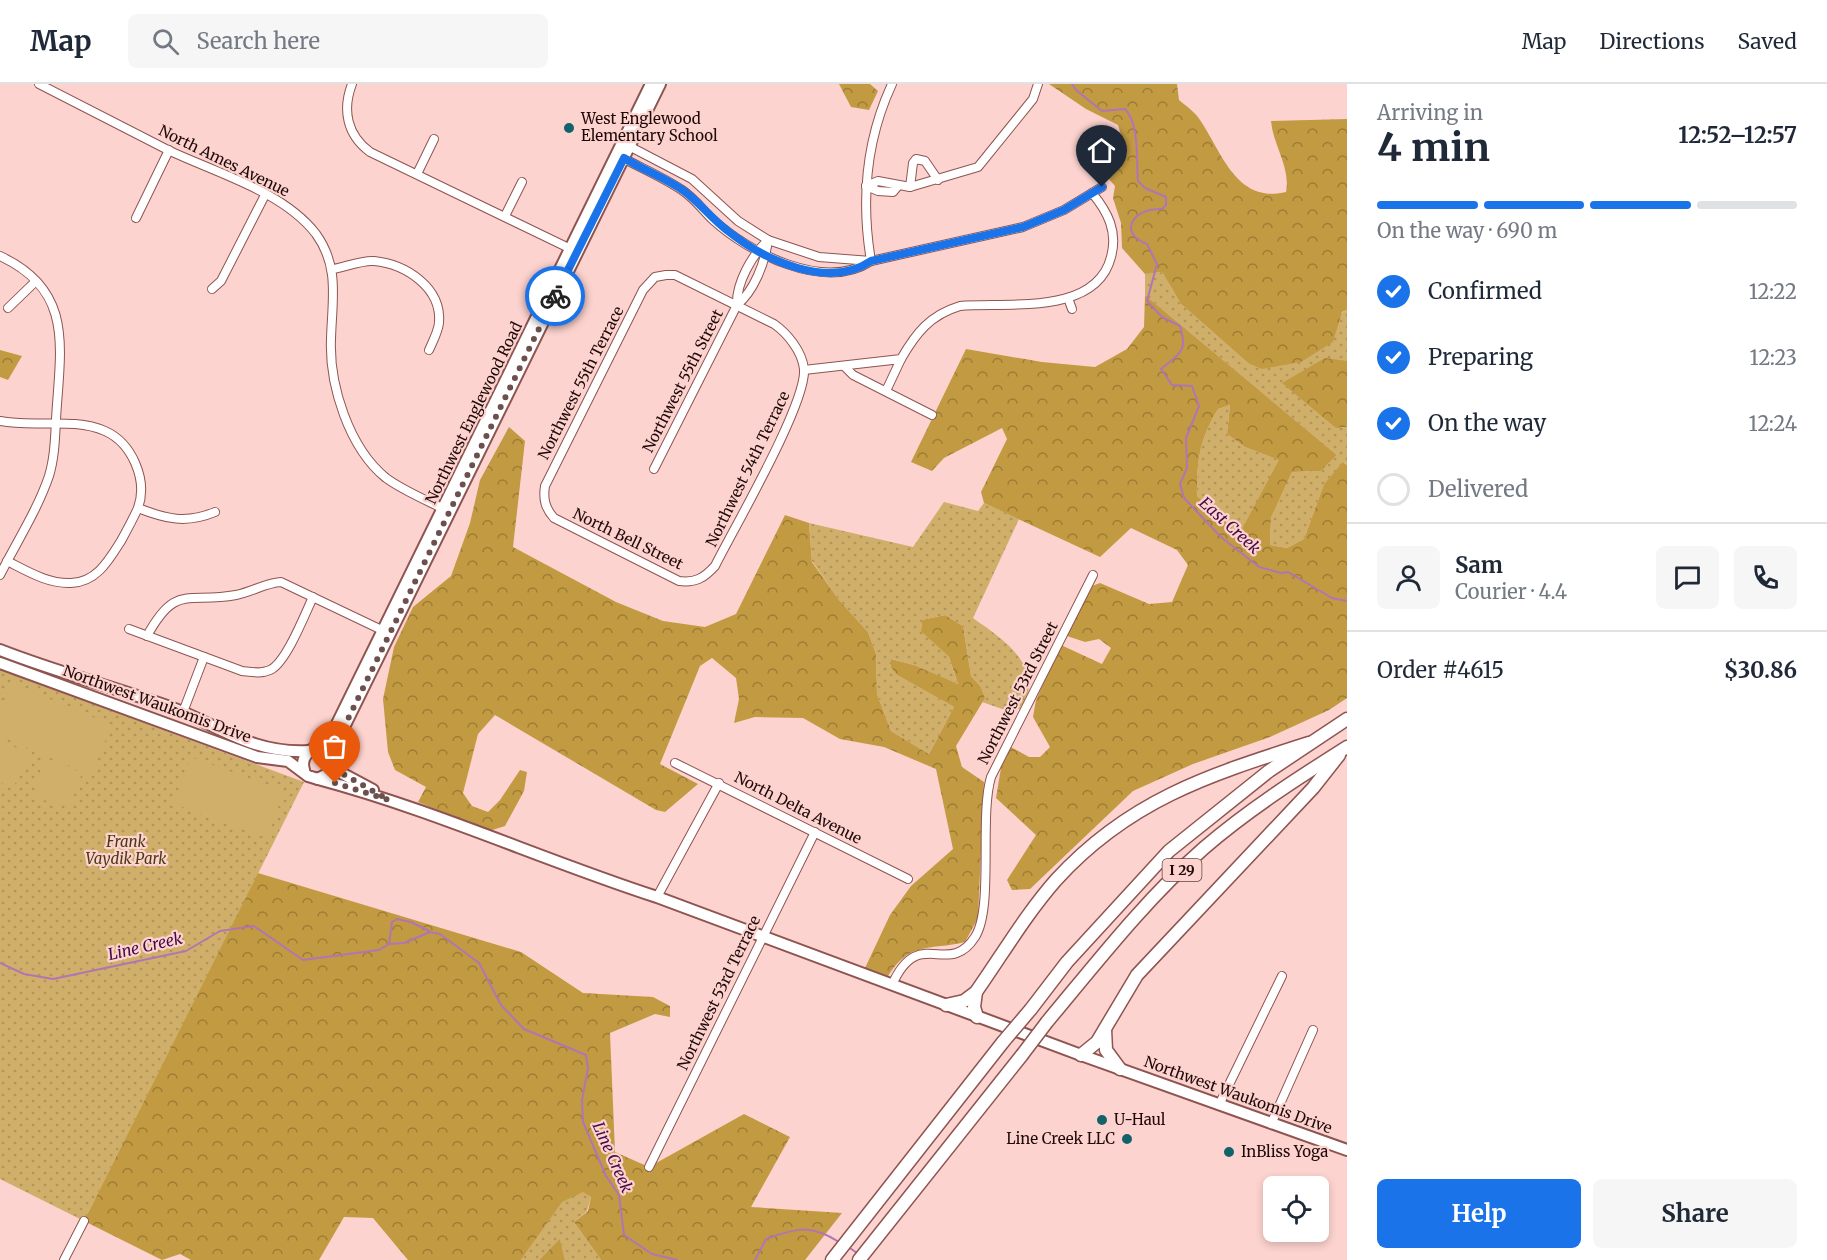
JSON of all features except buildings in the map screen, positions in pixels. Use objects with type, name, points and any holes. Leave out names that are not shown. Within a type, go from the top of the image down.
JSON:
[{"type":"highway","name":"I 29","points":[[832,1260],[1068,962],[1169,851],[1269,771],[1347,719]]},
{"type":"highway","points":[[946,1005],[964,1000],[976,992],[1055,882],[1104,834],[1141,808],[1169,793],[1236,766],[1309,743]]},
{"type":"highway","name":"I 29","points":[[859,1260],[1047,1022],[1138,913],[1204,848],[1290,783],[1345,748]]},
{"type":"highway","points":[[1081,1055],[1091,1050],[1137,975],[1313,788],[1345,748]]},
{"type":"highway","points":[[976,992],[974,1007],[977,1017]]},
{"type":"highway","points":[[1106,1028],[1107,1050],[1120,1069]]},
{"type":"main road","name":"Northwest Englewood Road","points":[[626,144],[651,84]]},
{"type":"main road","name":"Northwest Englewood Road","points":[[312,749],[332,734],[386,632],[572,250],[626,144],[660,84]]},
{"type":"main road","name":"Northwest Englewood Road","points":[[333,760],[345,725],[386,632]]},
{"type":"main road","name":"Northwest Waukomis Drive","points":[[0,650],[183,712],[224,734],[249,743],[278,749],[312,749]]},
{"type":"main road","name":"Northwest Waukomis Drive","points":[[0,663],[257,757],[288,761],[304,770]]},
{"type":"main road","points":[[312,749],[326,750],[343,774],[389,800],[311,777],[304,770],[303,760],[312,749]]},
{"type":"main road","points":[[318,779],[330,772],[333,760]]},
{"type":"main road","name":"Northwest Waukomis Drive","points":[[389,800],[1081,1055],[1347,1150]]},
{"type":"street","name":"North Ames Avenue","points":[[39,84],[169,150],[284,204],[316,234],[333,269],[335,288],[331,356],[347,420],[369,462],[387,478],[447,510]]},
{"type":"street","points":[[352,84],[347,104],[350,126],[360,145],[370,152],[572,250]]},
{"type":"street","points":[[871,261],[866,186],[876,125],[892,84]]},
{"type":"street","points":[[866,186],[878,191],[893,192],[898,186],[910,187],[978,167],[1016,123],[1033,99],[1038,84]]},
{"type":"street","points":[[417,174],[434,139]]},
{"type":"street","points":[[626,144],[692,179],[738,221],[768,240],[819,257],[871,261],[1023,227],[1054,215],[1102,187]]},
{"type":"street","points":[[136,218],[169,150]]},
{"type":"street","points":[[620,156],[683,190],[720,225],[766,256],[800,268],[835,273],[858,270],[871,261]]},
{"type":"street","points":[[910,187],[913,163],[916,159],[926,160],[938,180]]},
{"type":"street","points":[[505,216],[522,182]]},
{"type":"street","points":[[886,391],[901,359],[921,328],[945,310],[960,306],[1057,301],[1082,294],[1094,285],[1104,274],[1113,249],[1110,220],[1092,193]]},
{"type":"street","points":[[212,289],[222,281],[265,195]]},
{"type":"street","name":"Northwest 55th Street","points":[[737,305],[736,293],[757,251],[768,240]]},
{"type":"street","name":"Northwest 55th Street","points":[[654,469],[737,305],[746,297],[766,256],[768,240]]},
{"type":"street","points":[[0,256],[21,266],[49,296],[57,315],[60,356],[54,453],[44,488],[0,575]]},
{"type":"street","points":[[333,269],[371,260],[411,272],[427,288],[437,310],[439,322],[429,350]]},
{"type":"street","name":"Northwest 55th Terrace","points":[[545,505],[545,486],[643,290],[655,277],[675,275],[737,305]]},
{"type":"street","points":[[744,278],[753,282]]},
{"type":"street","points":[[8,308],[36,281]]},
{"type":"street","points":[[1068,298],[1072,309]]},
{"type":"street","points":[[737,305],[784,331],[801,358],[804,370],[901,359]]},
{"type":"street","points":[[845,367],[853,375],[932,415]]},
{"type":"street","name":"Northwest 54th Terrace","points":[[706,576],[715,566],[798,402],[804,370]]},
{"type":"street","points":[[0,420],[97,428],[105,431],[121,442],[132,457],[139,474],[141,493],[138,508],[109,562],[88,579],[70,584],[46,580],[7,561]]},
{"type":"street","name":"North Bell Street","points":[[545,505],[554,518],[679,581],[698,580],[706,576]]},
{"type":"street","points":[[138,508],[177,521],[201,518],[215,512]]},
{"type":"street","name":"Northwest 53rd Street","points":[[892,985],[901,965],[908,958],[922,954],[952,954],[966,947],[977,935],[983,915],[986,797],[991,777],[1093,574]]},
{"type":"street","points":[[147,636],[159,613],[180,598],[220,598],[241,594],[268,583],[281,582],[386,632]]},
{"type":"street","points":[[129,629],[242,671],[256,673],[274,668],[283,658],[314,597]]},
{"type":"street","points":[[183,712],[204,657]]},
{"type":"street","name":"North Delta Avenue","points":[[675,763],[908,879]]},
{"type":"street","points":[[657,897],[719,783]]},
{"type":"street","name":"Northwest 53rd Terrace","points":[[649,1167],[815,832]]},
{"type":"street","points":[[1219,1105],[1282,976]]},
{"type":"street","points":[[1271,1124],[1313,1030]]},
{"type":"street","points":[[64,1260],[84,1221]]},
{"type":"green space","points":[[839,84],[870,84],[878,91],[869,110],[851,107]]},
{"type":"green space","points":[[1049,84],[1177,84],[1179,100],[1198,117],[1232,172],[1243,183],[1269,194],[1286,192],[1287,183],[1271,121],[1347,119],[1347,310],[1342,312],[1333,342],[1301,362],[1262,369],[1248,363],[1181,304],[1162,272],[1145,274],[1122,248],[1121,223],[1113,198],[1115,186],[1102,171],[1127,155],[1118,125],[1086,109]]},
{"type":"green space","points":[[1162,272],[1181,304],[1248,363],[1347,310],[1347,361],[1336,428],[1347,427],[1347,465],[1344,462],[1324,484],[1304,539],[1287,548],[1270,545],[1271,518],[1292,472],[1321,471],[1337,455],[1145,295],[1145,274]]},
{"type":"green space","points":[[1145,295],[1337,455],[1321,471],[1292,472],[1271,518],[1270,545],[1287,548],[1304,539],[1324,484],[1343,462],[1347,465],[1347,698],[1329,710],[1270,737],[1193,764],[1133,791],[1030,889],[1012,890],[1007,880],[1036,835],[996,798],[1002,762],[1009,746],[1029,757],[1040,757],[1050,747],[1033,717],[1036,700],[1061,645],[1102,664],[1111,648],[1099,639],[1085,642],[1067,636],[1092,586],[1100,583],[1149,604],[1172,602],[1188,565],[1177,550],[1131,528],[1100,557],[984,503],[981,492],[1007,439],[1002,428],[944,458],[932,471],[911,462],[966,349],[1042,362],[1095,367],[1127,349],[1144,327]],"holes":[[[1230,405],[1227,434],[1245,447],[1279,460],[1242,529],[1235,530],[1197,496],[1200,451],[1203,441],[1218,409]]]},
{"type":"green space","points":[[0,350],[22,356],[8,380],[0,377]]},
{"type":"green space","points":[[1325,358],[1347,361],[1347,427],[1336,428],[1282,383]]},
{"type":"green space","points":[[1230,405],[1227,434],[1245,447],[1280,460],[1243,529],[1235,530],[1197,496],[1200,451],[1203,441],[1218,409]]},
{"type":"green space","points":[[509,427],[525,441],[513,547],[616,602],[663,621],[705,627],[736,614],[785,515],[809,523],[812,562],[839,600],[868,632],[876,654],[877,694],[891,731],[929,754],[954,707],[897,675],[891,667],[891,659],[914,665],[958,684],[949,657],[921,631],[922,620],[945,615],[963,626],[971,676],[981,687],[985,698],[956,746],[962,767],[984,782],[978,918],[965,942],[913,952],[896,965],[888,976],[865,968],[890,915],[911,886],[953,849],[936,769],[884,747],[840,739],[803,718],[755,717],[734,723],[739,699],[736,678],[712,658],[700,666],[660,764],[698,784],[665,812],[656,810],[495,715],[478,734],[463,793],[472,806],[488,812],[500,800],[520,770],[527,772],[524,791],[505,826],[489,831],[418,802],[426,787],[395,770],[388,752],[383,699],[394,647],[413,607],[451,576],[470,523],[480,480]]},
{"type":"green space","points":[[944,502],[978,511],[984,503],[1019,519],[973,618],[1001,638],[1018,655],[1028,676],[1029,687],[1020,709],[1002,709],[982,702],[985,698],[981,687],[971,676],[963,626],[945,615],[922,620],[921,630],[949,657],[958,685],[914,665],[892,659],[897,675],[954,707],[929,754],[891,731],[877,694],[876,654],[868,632],[839,600],[812,561],[809,523],[913,547]]},
{"type":"green space","name":"Frank Vaydik Park","points":[[0,670],[304,782],[84,1221],[0,1179]]},
{"type":"green space","points":[[12,683],[112,725],[91,775],[0,736],[0,712]]},
{"type":"green space","points":[[0,739],[33,757],[14,785],[7,786],[0,782]]},
{"type":"green space","points":[[191,757],[284,791],[267,838],[174,804]]},
{"type":"green space","points":[[44,758],[82,773],[70,807],[36,798],[34,793]]},
{"type":"green space","points":[[258,873],[521,952],[583,993],[653,997],[670,1006],[670,1017],[655,1014],[610,1033],[615,1152],[649,1167],[744,1114],[790,1137],[751,1207],[842,1213],[805,1260],[601,1260],[574,1222],[588,1211],[591,1197],[583,1192],[562,1202],[521,1260],[408,1260],[373,1218],[344,1217],[319,1260],[191,1260],[180,1254],[162,1260],[84,1221]]},
{"type":"green space","points":[[583,1191],[591,1197],[587,1211],[574,1222],[601,1260],[565,1260],[560,1240],[539,1260],[521,1260],[562,1201]]},
{"type":"green space","points":[[560,1239],[565,1260],[539,1260]]},
{"type":"waterway","name":"East Creek","points":[[1072,84],[1102,111],[1125,109],[1130,116],[1135,133],[1138,181],[1145,188],[1166,197],[1166,205],[1162,209],[1152,209],[1137,216],[1131,227],[1132,233],[1147,244],[1157,264],[1147,301],[1162,317],[1180,326],[1182,335],[1181,351],[1161,369],[1172,385],[1192,386],[1199,406],[1186,438],[1187,468],[1180,484],[1184,498],[1221,537],[1259,567],[1281,573],[1288,572],[1332,598],[1347,601]]},
{"type":"waterway","name":"Line Creek","points":[[389,944],[392,922],[397,919],[411,922],[429,931]]},
{"type":"waterway","name":"Line Creek","points":[[0,963],[24,974],[53,979],[186,951],[220,931],[254,926],[303,960],[379,950],[389,944],[404,943],[430,932],[440,934],[479,963],[501,1005],[524,1029],[586,1055],[588,1068],[582,1100],[583,1122],[606,1176],[619,1195],[624,1235],[652,1254],[677,1260]]},
{"type":"waterway","name":"Line Creek","points":[[755,1260],[766,1239],[795,1230],[820,1232],[839,1242]]},
{"type":"waterway","name":"Line Creek","points":[[847,1246],[857,1253]]},
{"type":"way so far","points":[[335,783],[389,800],[343,774],[332,758],[345,725],[536,340],[555,296]]},
{"type":"place","name":"West Englewood Elementary School","points":[[569,128]]},
{"type":"place","name":"U-Haul","points":[[1102,1120]]},
{"type":"place","name":"Line Creek LLC","points":[[1127,1139]]},
{"type":"place","name":"InBliss Yoga","points":[[1229,1152]]},
{"type":"route","points":[[555,296],[624,158],[683,190],[712,219],[743,243],[766,256],[800,268],[835,273],[858,270],[871,261],[938,248],[1023,227],[1064,210],[1102,187]]}]
